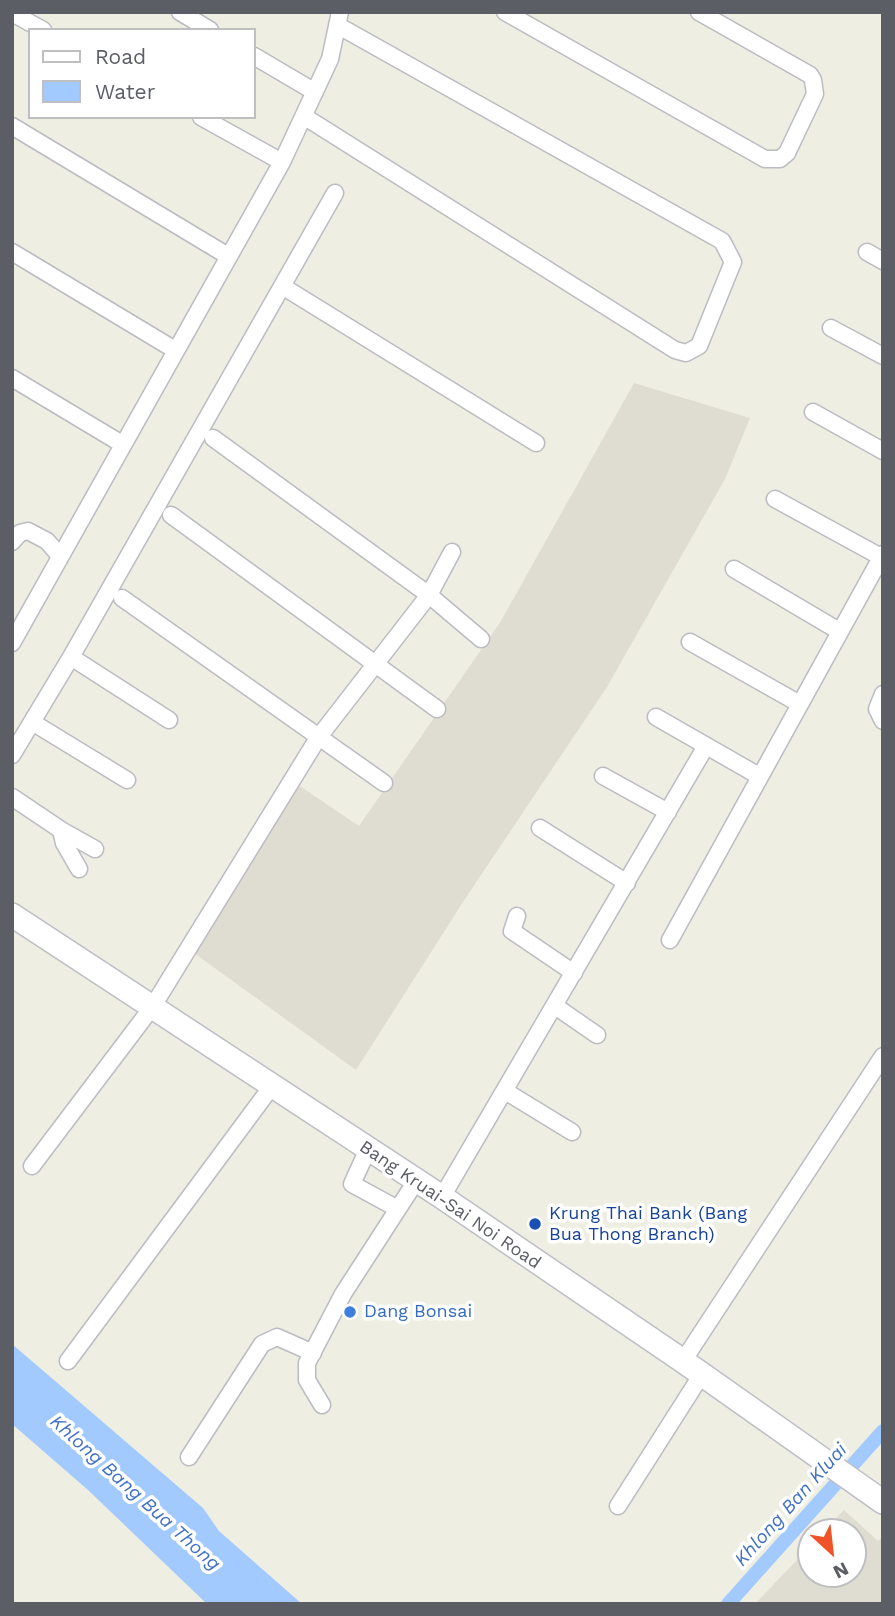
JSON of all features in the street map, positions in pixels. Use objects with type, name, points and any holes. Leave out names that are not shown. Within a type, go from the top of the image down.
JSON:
[{"type":"main road","name":"Bang Kruai-Sai Noi Road","points":[[12,915],[442,1198],[702,1374],[883,1502]]},
{"type":"street","points":[[180,12],[207,28]]},
{"type":"street","points":[[505,12],[765,159],[780,159],[787,153],[815,94],[813,80],[810,75],[699,12]]},
{"type":"street","points":[[12,13],[39,28]]},
{"type":"street","points":[[12,643],[282,162],[330,59],[338,16],[722,241],[733,262],[699,346],[686,353],[676,350],[305,117]]},
{"type":"street","points":[[256,57],[315,92]]},
{"type":"street","points":[[205,119],[282,162]]},
{"type":"street","points":[[12,126],[228,256]]},
{"type":"street","points":[[12,755],[71,657],[335,193]]},
{"type":"street","points":[[12,252],[175,350]]},
{"type":"street","points":[[867,252],[883,261]]},
{"type":"street","points":[[282,286],[536,443]]},
{"type":"street","points":[[831,328],[883,356]]},
{"type":"street","points":[[12,378],[122,444]]},
{"type":"street","points":[[813,412],[883,452]]},
{"type":"street","points":[[213,438],[429,595],[481,639]]},
{"type":"street","points":[[670,940],[798,703],[882,556],[775,499]]},
{"type":"street","points":[[171,515],[437,709]]},
{"type":"street","points":[[12,542],[20,533],[27,531],[47,541],[60,556]]},
{"type":"street","points":[[32,1166],[153,1006],[318,738],[429,595],[453,552]]},
{"type":"street","points":[[734,569],[839,631]]},
{"type":"street","points":[[122,598],[384,783]]},
{"type":"street","points":[[690,642],[798,703]]},
{"type":"street","points":[[71,657],[169,720]]},
{"type":"street","points":[[883,694],[877,709],[883,721]]},
{"type":"street","points":[[656,718],[759,776]]},
{"type":"street","points":[[33,722],[127,780]]},
{"type":"street","points":[[442,1198],[706,746]]},
{"type":"street","points":[[603,776],[668,812]]},
{"type":"street","points":[[12,797],[94,849]]},
{"type":"street","points":[[540,828],[627,883]]},
{"type":"street","points":[[61,830],[64,843],[79,869]]},
{"type":"street","points":[[517,916],[512,931],[574,973]]},
{"type":"street","points":[[555,1006],[597,1035]]},
{"type":"street","points":[[683,1361],[883,1056]]},
{"type":"street","points":[[68,1361],[272,1086]]},
{"type":"street","points":[[505,1091],[572,1132]]},
{"type":"street","points":[[368,1149],[353,1185],[398,1209]]},
{"type":"street","points":[[322,1405],[307,1380],[307,1363],[343,1294],[416,1181]]},
{"type":"street","points":[[189,1457],[262,1344],[276,1337],[313,1353]]},
{"type":"street","points":[[618,1506],[702,1374]]},
{"type":"shaded area","points":[[634,383],[750,418],[725,479],[607,687],[463,902],[356,1070],[187,948],[288,778],[359,826],[501,621]]},
{"type":"shaded area","points":[[844,1510],[853,1518],[836,1518]]},
{"type":"shaded area","points":[[867,1531],[878,1541],[883,1536],[883,1604],[755,1604],[797,1560],[797,1588],[867,1588]]},
{"type":"water","name":"Khlong Bang Bua Thong","points":[[12,1344],[203,1508],[219,1531],[302,1604],[207,1604],[88,1490],[12,1424]]},
{"type":"waterway","name":"Khlong Ban Kluai","points":[[728,1604],[883,1431]]},
{"type":"place","name":"Krung Thai Bank (Bang Bua Thong Branch)","points":[[535,1224]]},
{"type":"place","name":"Dang Bonsai","points":[[350,1312]]}]
